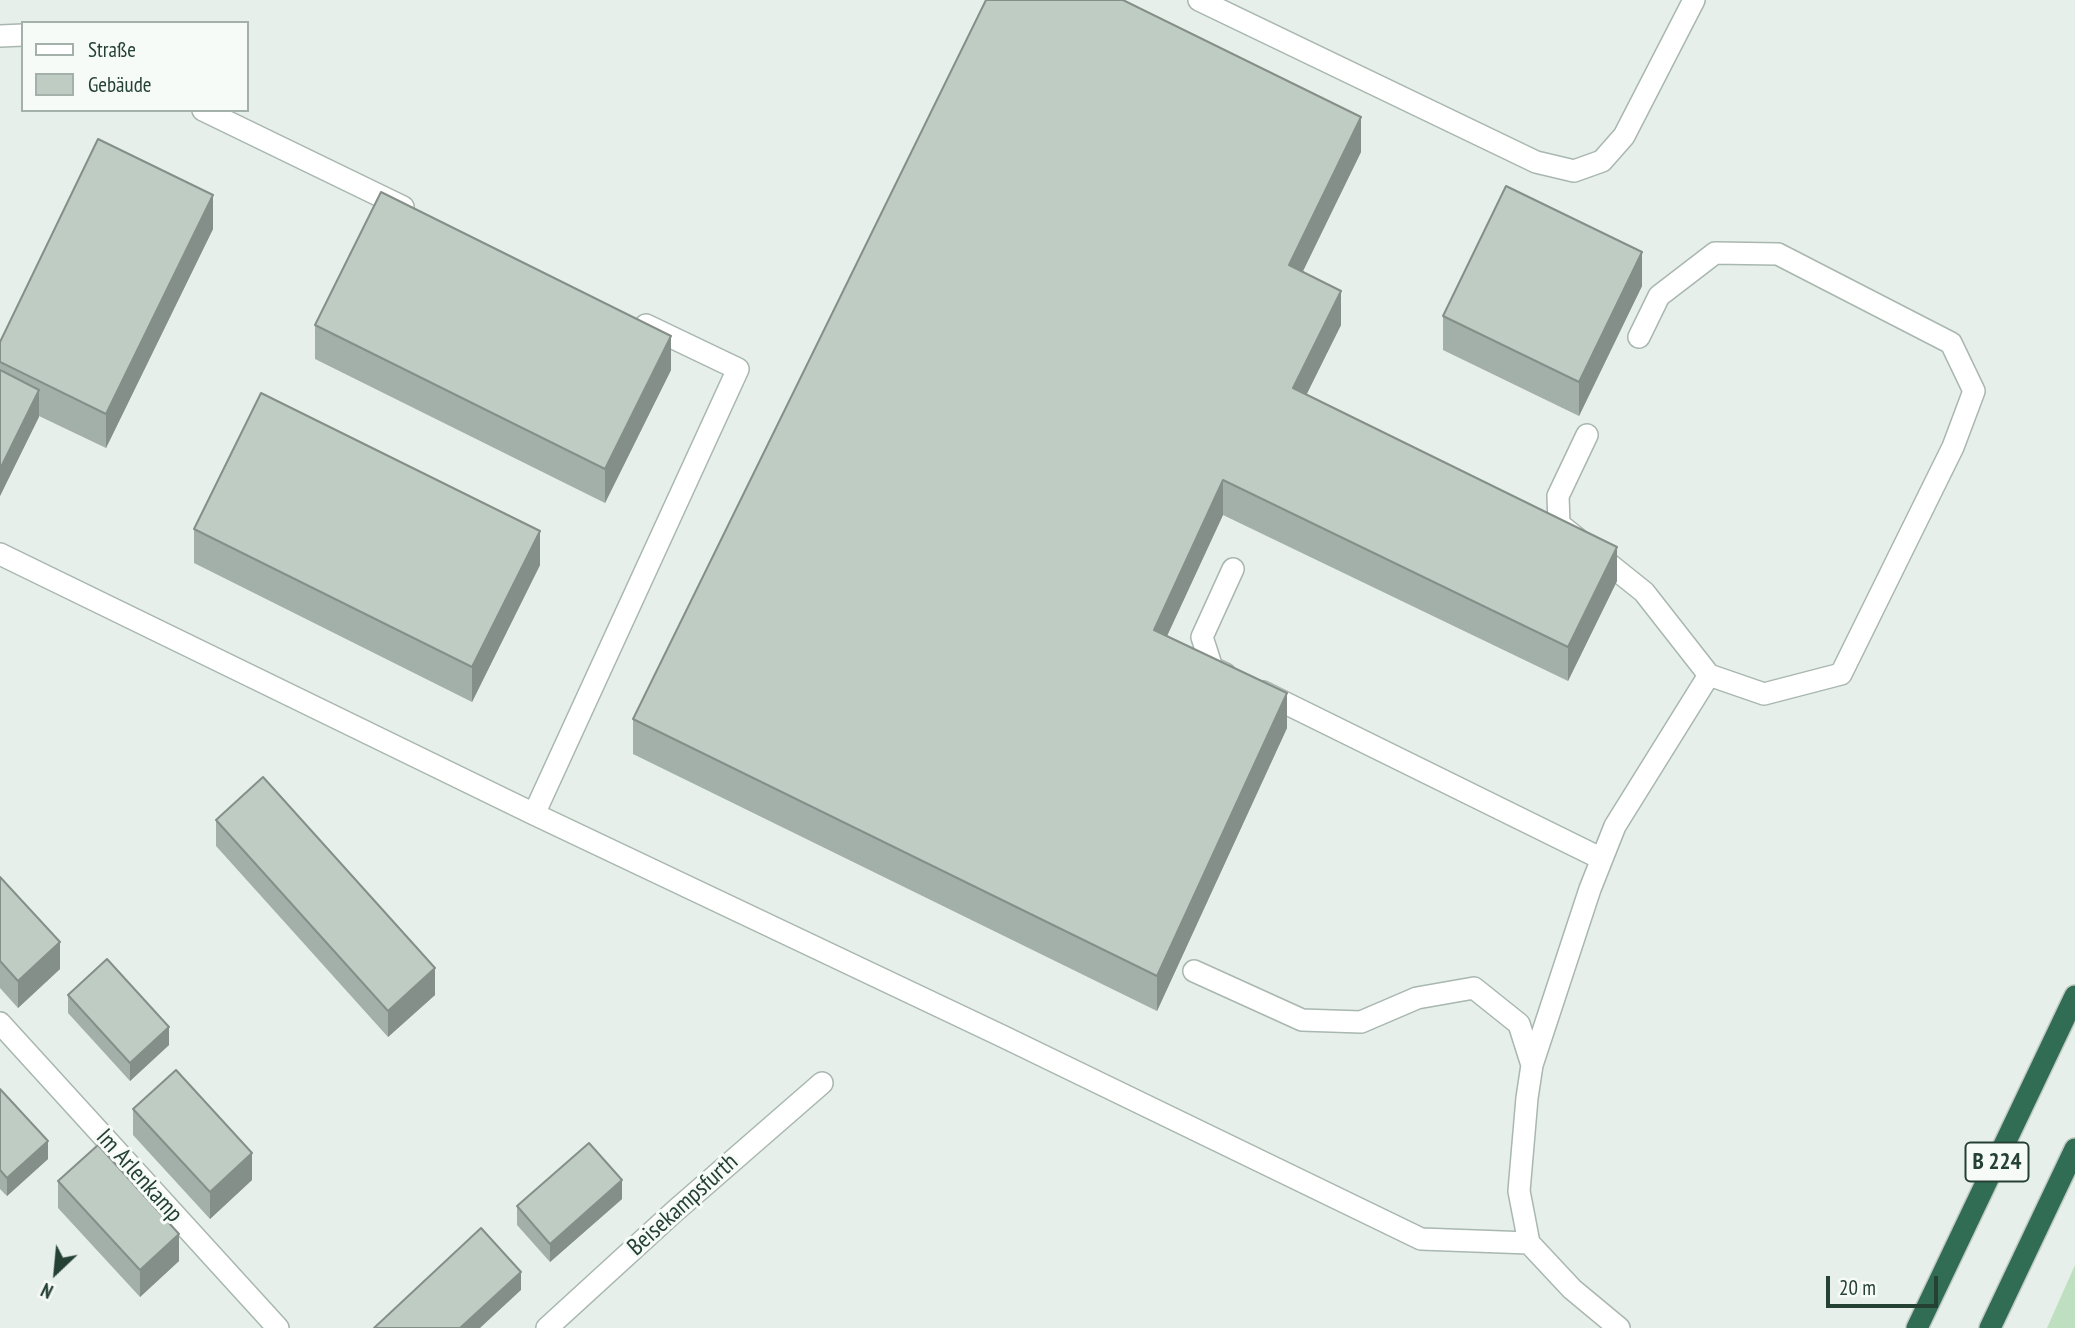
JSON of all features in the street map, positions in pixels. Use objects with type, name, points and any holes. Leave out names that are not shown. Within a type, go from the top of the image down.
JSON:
[{"type":"highway","name":"B 224","points":[[1917,1328],[2075,996]]},
{"type":"highway","name":"B 224","points":[[1990,1328],[2075,1149]]},
{"type":"street","points":[[1199,0],[1536,162],[1574,171],[1602,161],[1624,136],[1694,0]]},
{"type":"street","points":[[0,36],[21,35]]},
{"type":"street","points":[[207,112],[427,219]]},
{"type":"street","points":[[1587,435],[1558,496],[1559,524],[1644,592],[1709,675],[1765,694],[1841,674],[1954,447],[1974,391],[1951,344],[1778,254],[1716,253],[1659,296],[1639,337]]},
{"type":"street","points":[[534,814],[738,369],[626,315]]},
{"type":"street","points":[[0,554],[534,814],[1421,1239],[1529,1243]]},
{"type":"street","points":[[1233,569],[1202,637],[1212,668],[1600,858]]},
{"type":"street","points":[[1619,1328],[1572,1289],[1529,1243],[1519,1191],[1527,1098],[1532,1065],[1600,858],[1615,826],[1709,675]]},
{"type":"street","points":[[1194,971],[1302,1020],[1362,1022],[1418,998],[1474,988],[1519,1024],[1532,1065]]},
{"type":"street","name":"Im Arlenkamp","points":[[0,1023],[278,1328]]},
{"type":"street","name":"Beisekampsfurth","points":[[547,1328],[821,1083]]},
{"type":"green space","points":[[2075,1265],[2075,1328],[2047,1328]]},
{"type":"building","points":[[986,0],[1123,0],[1361,117],[1289,265],[1341,291],[1293,388],[1617,547],[1568,647],[1223,480],[1154,630],[1287,693],[1157,976],[633,719]]},
{"type":"building","points":[[98,139],[213,195],[106,414],[0,362],[0,342]]},
{"type":"building","points":[[1506,186],[1642,252],[1579,382],[1443,316]]},
{"type":"building","points":[[381,192],[671,336],[605,469],[315,325]]},
{"type":"building","points":[[0,370],[39,390],[0,469]]},
{"type":"building","points":[[261,393],[540,531],[472,667],[194,529]]},
{"type":"building","points":[[263,777],[435,968],[388,1011],[216,820]]},
{"type":"building","points":[[0,877],[60,942],[18,981],[0,961]]},
{"type":"building","points":[[107,959],[169,1027],[130,1063],[68,995]]},
{"type":"building","points":[[176,1070],[252,1153],[210,1192],[133,1109]]},
{"type":"building","points":[[0,1089],[48,1141],[7,1178],[0,1170]]},
{"type":"building","points":[[589,1143],[622,1180],[550,1244],[517,1206]]},
{"type":"building","points":[[98,1145],[179,1234],[140,1270],[58,1181]]},
{"type":"building","points":[[481,1228],[521,1272],[460,1328],[374,1328]]}]
